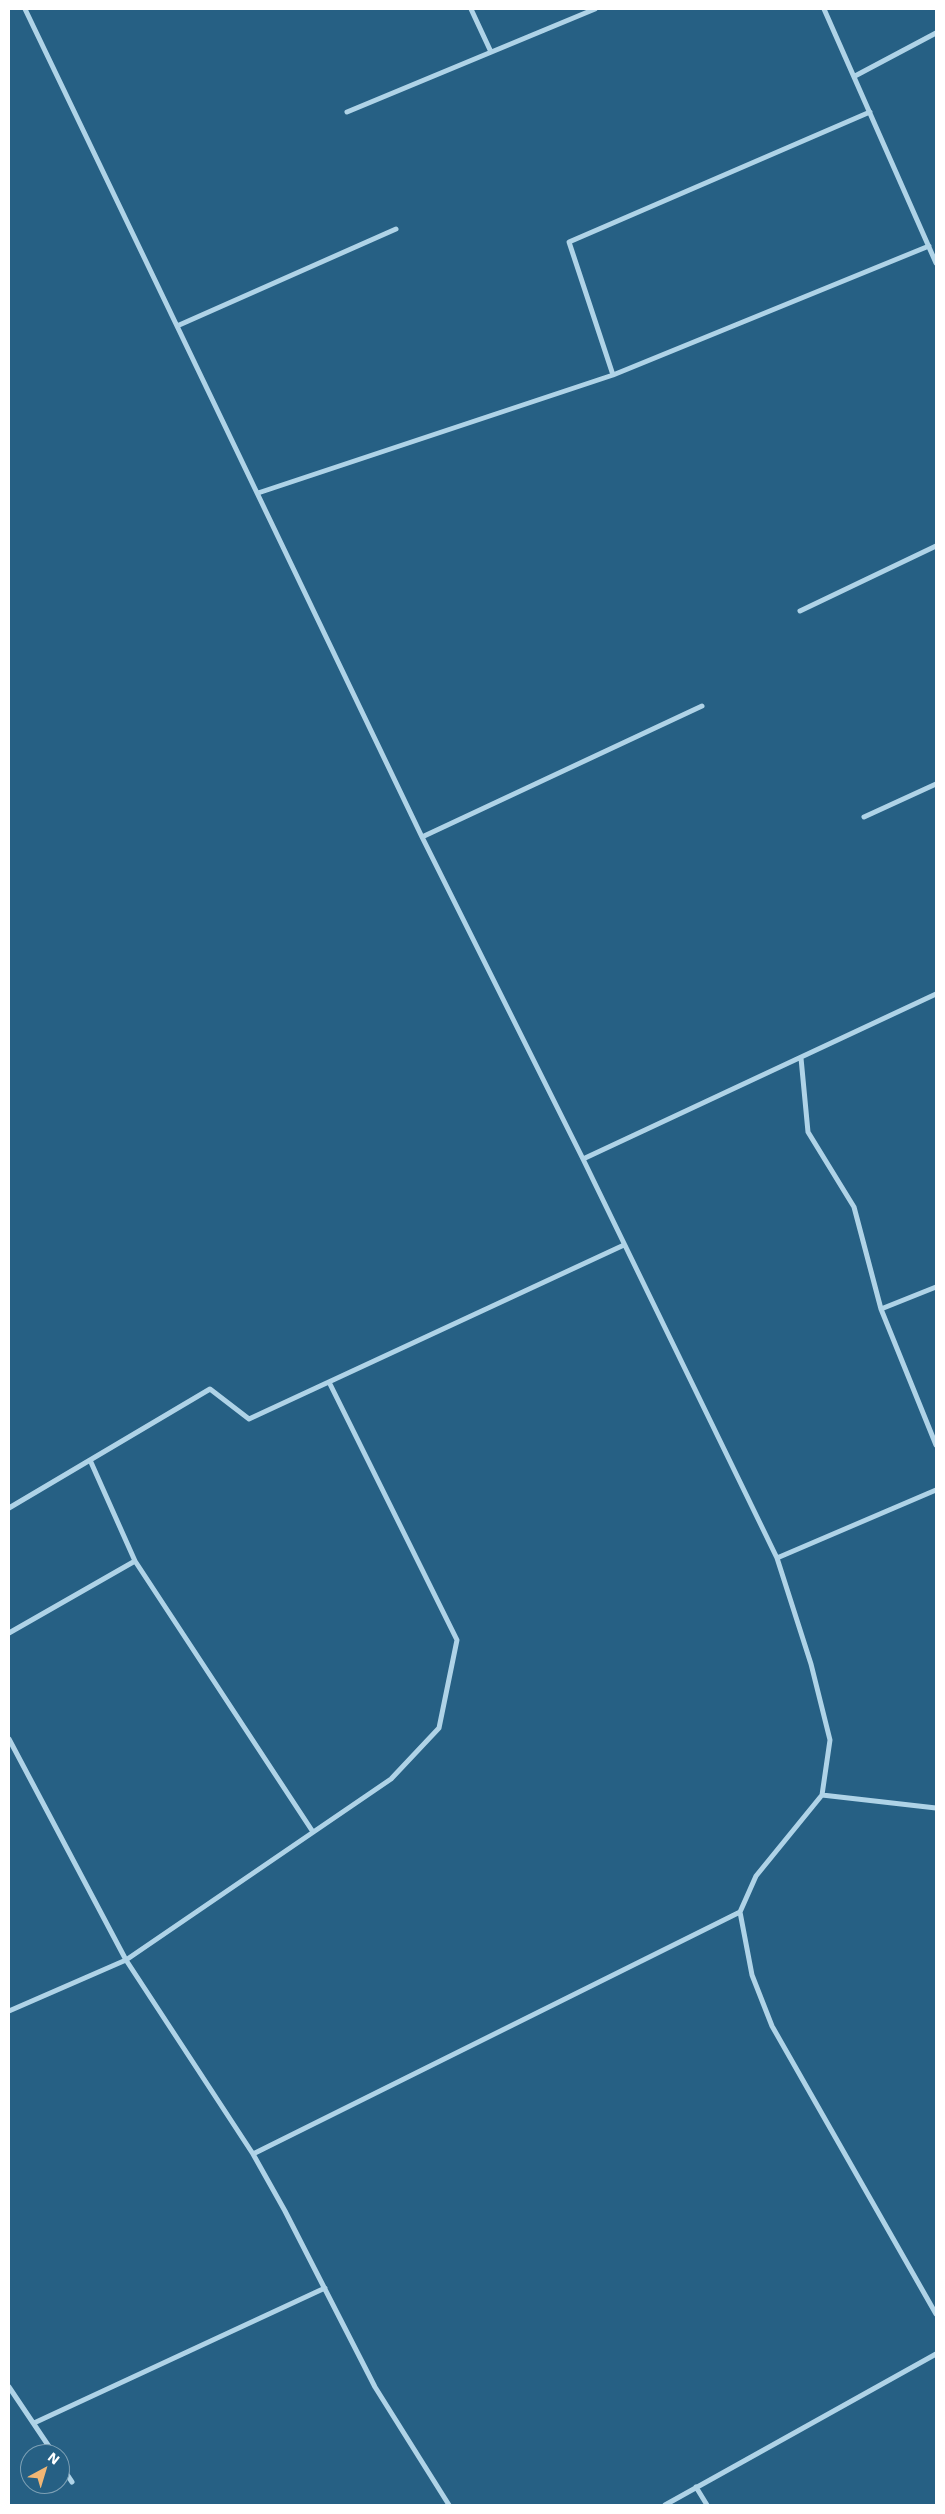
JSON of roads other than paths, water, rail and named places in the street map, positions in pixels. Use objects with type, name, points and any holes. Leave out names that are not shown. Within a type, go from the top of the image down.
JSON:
[{"type":"street","points":[[25,9],[422,836],[583,1159],[777,1558],[811,1664],[830,1740],[822,1795],[756,1876],[740,1912],[752,1975],[772,2026],[936,2314]]},
{"type":"street","points":[[471,9],[491,52]]},
{"type":"street","points":[[346,112],[596,9]]},
{"type":"street","points":[[824,9],[936,263]]},
{"type":"street","points":[[855,76],[936,33]]},
{"type":"street","points":[[613,375],[569,242],[870,112]]},
{"type":"street","points":[[177,326],[396,229]]},
{"type":"street","points":[[258,493],[613,375],[929,246]]},
{"type":"street","points":[[800,611],[936,546]]},
{"type":"street","points":[[422,836],[702,706]]},
{"type":"street","points":[[864,817],[936,784]]},
{"type":"street","points":[[583,1159],[936,994]]},
{"type":"street","points":[[801,1058],[808,1132],[854,1207],[881,1308],[936,1445]]},
{"type":"street","points":[[9,1508],[210,1389],[250,1419],[624,1245]]},
{"type":"street","points":[[881,1308],[936,1287]]},
{"type":"street","points":[[9,2011],[126,1960],[391,1780],[439,1728],[457,1640],[329,1382]]},
{"type":"street","points":[[90,1460],[135,1561],[313,1832]]},
{"type":"street","points":[[777,1558],[936,1490]]},
{"type":"street","points":[[9,1633],[135,1561]]},
{"type":"street","points":[[9,1739],[126,1960],[252,2154],[325,2288],[375,2387],[449,2505]]},
{"type":"street","points":[[822,1795],[936,1808]]},
{"type":"street","points":[[252,2154],[740,1912]]},
{"type":"street","points":[[34,2423],[325,2288]]},
{"type":"street","points":[[665,2505],[696,2486],[936,2354]]},
{"type":"street","points":[[9,2387],[48,2444]]},
{"type":"street","points":[[696,2486],[707,2505]]}]
